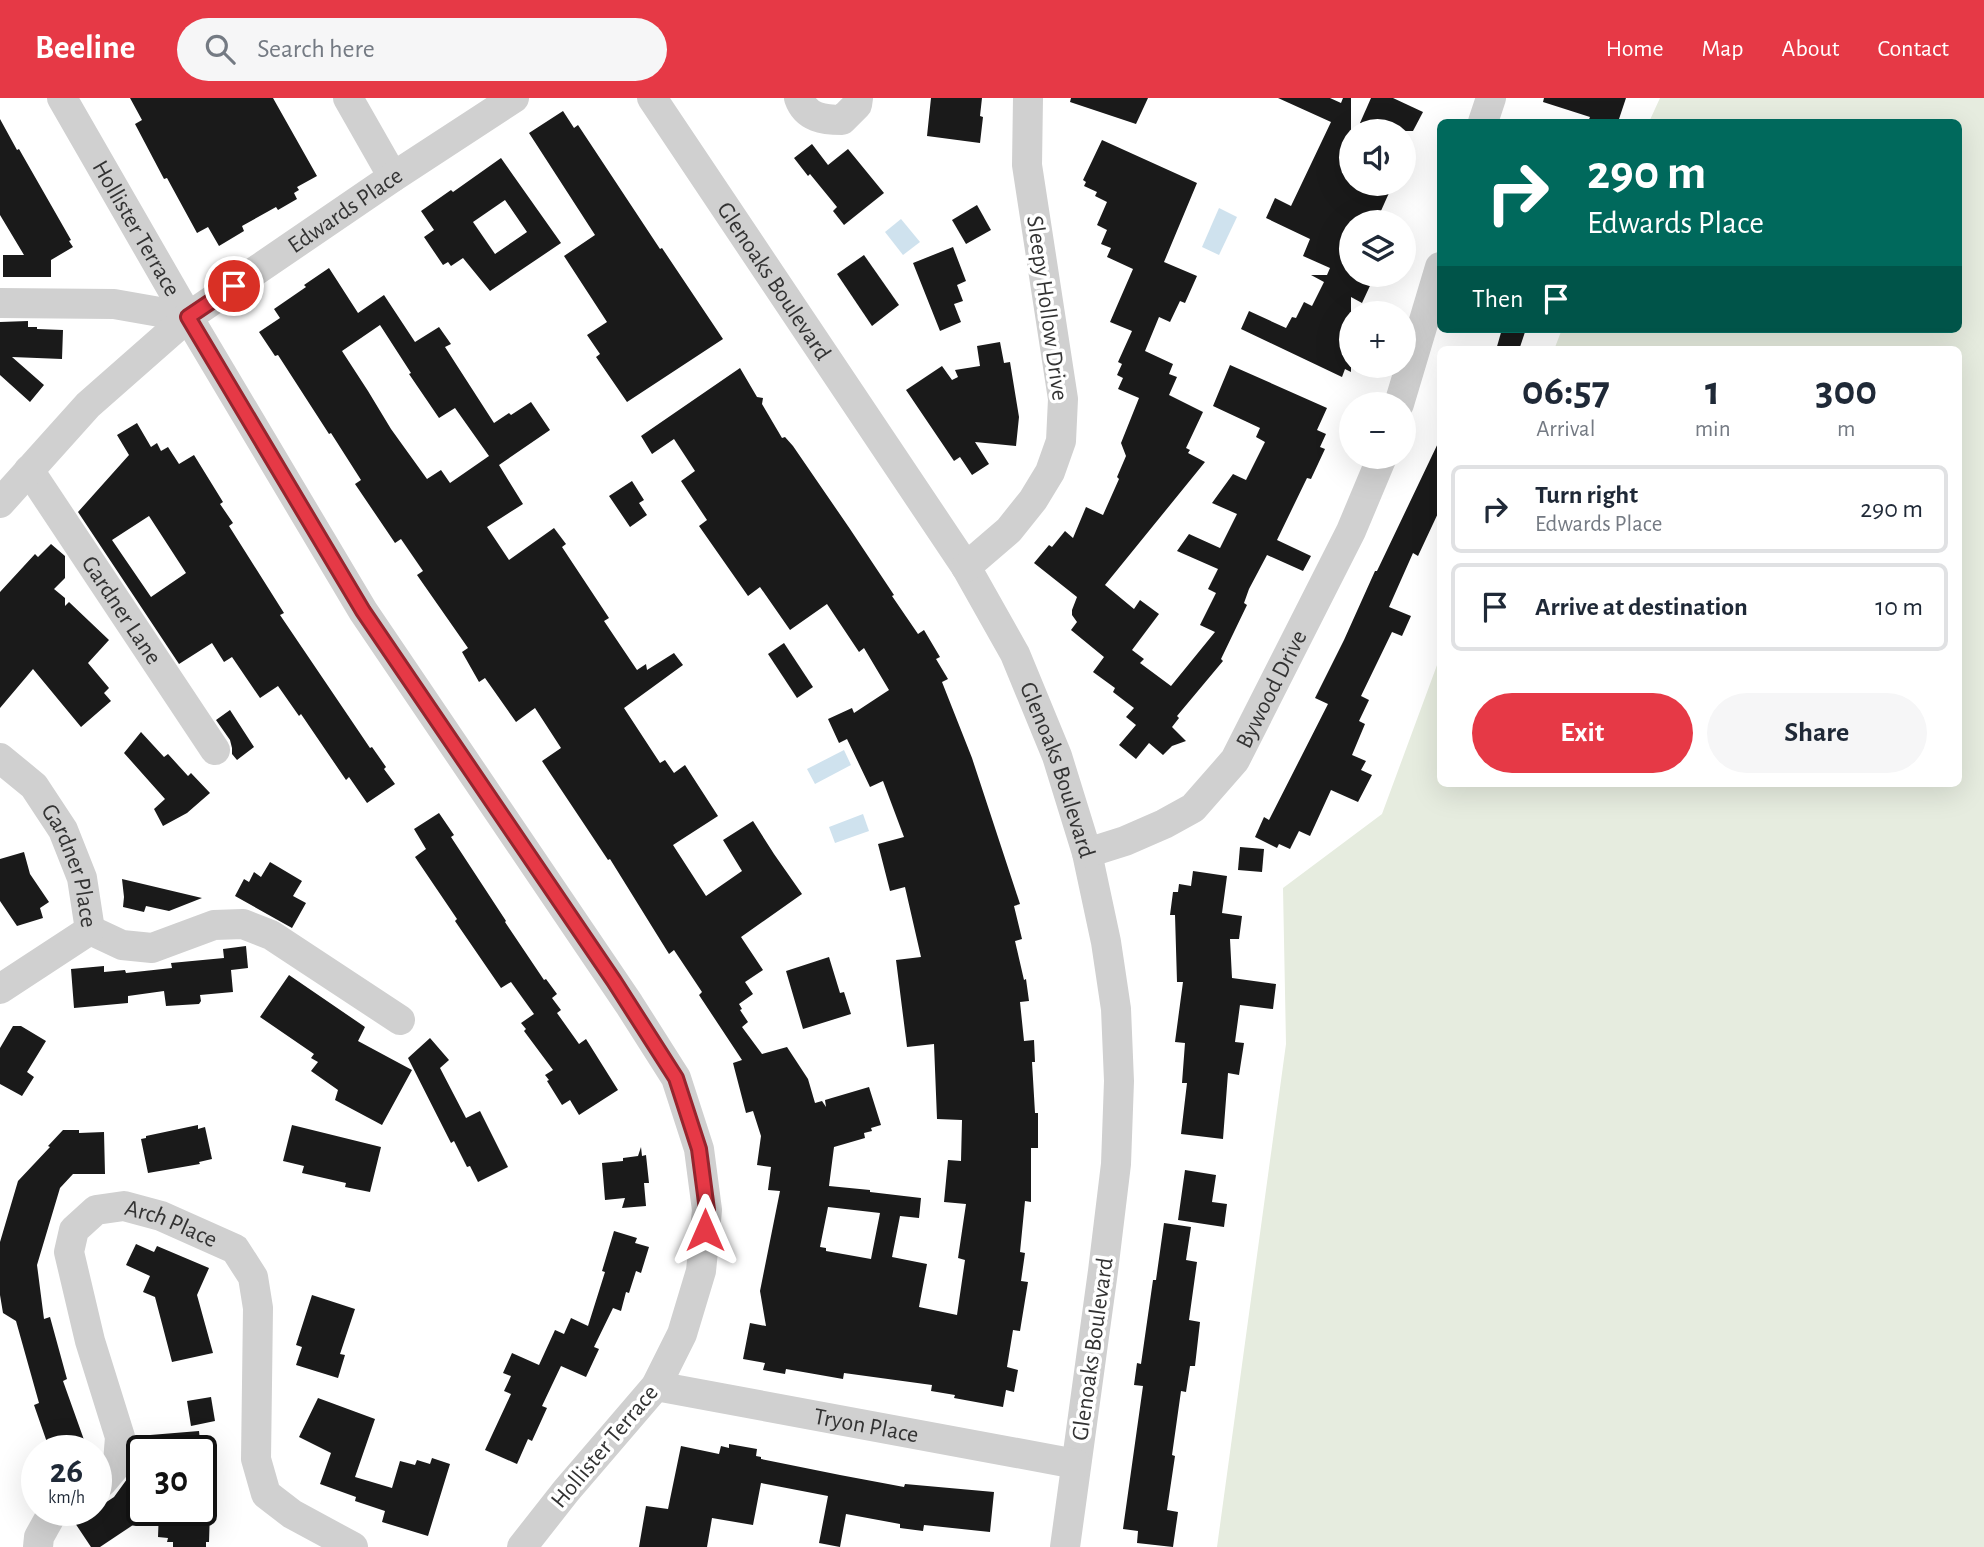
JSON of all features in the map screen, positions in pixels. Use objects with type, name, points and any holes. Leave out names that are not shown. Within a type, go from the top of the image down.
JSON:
[{"type":"street","name":"Hollister Terrace","points":[[62,98],[188,317],[363,611],[621,992],[676,1078],[699,1149],[707,1210],[701,1270],[682,1334],[656,1386],[522,1547]]},
{"type":"street","points":[[348,98],[393,177]]},
{"type":"street","name":"Glenoaks Boulevard","points":[[652,98],[966,567],[1015,654],[1057,756],[1087,853],[1106,942],[1116,1009],[1119,1081],[1116,1164],[1104,1271],[1065,1547]]},
{"type":"street","points":[[799,98],[801,105],[821,120],[842,120],[857,105],[858,98]]},
{"type":"street","name":"Sleepy Hollow Drive","points":[[966,567],[1009,530],[1033,500],[1050,472],[1061,441],[1063,399],[1027,165],[1028,98]]},
{"type":"street","points":[[1484,119],[1490,98]]},
{"type":"street","name":"Edwards Place","points":[[0,503],[88,405],[188,317],[499,102]]},
{"type":"street","points":[[1403,392],[1437,277]]},
{"type":"street","points":[[0,303],[114,304],[188,317]]},
{"type":"street","name":"Bywood Drive","points":[[1087,853],[1125,841],[1193,808],[1235,761],[1351,531],[1377,469]]},
{"type":"street","name":"Gardner Lane","points":[[29,470],[215,750]]},
{"type":"street","name":"Gardner Place","points":[[0,758],[34,786],[63,830],[82,878],[90,930],[0,989]]},
{"type":"street","points":[[90,930],[122,945],[152,948],[214,925],[243,924],[271,935],[400,1020]]},
{"type":"street","name":"Arch Place","points":[[112,1470],[118,1463],[120,1437],[90,1341],[69,1252],[74,1230],[96,1210],[124,1206],[161,1216],[235,1249],[253,1277],[258,1308],[256,1459],[266,1494],[292,1514],[353,1547]]},
{"type":"street","name":"Tryon Place","points":[[656,1386],[1076,1464]]},
{"type":"street","points":[[38,1547],[39,1537],[45,1526]]},
{"type":"shaded area","points":[[1660,98],[1984,98],[1984,1547],[1217,1547],[1286,1044],[1283,888],[1382,814],[1437,665],[1437,787],[1962,787],[1962,346],[1556,346],[1560,333],[1962,333],[1962,119],[1650,119]]},
{"type":"water","points":[[1219,208],[1237,217],[1219,255],[1202,247]]},
{"type":"water","points":[[901,219],[920,242],[903,255],[885,232]]},
{"type":"water","points":[[844,750],[851,765],[815,784],[807,769]]},
{"type":"water","points":[[863,814],[869,831],[835,843],[829,827]]},
{"type":"building","points":[[130,98],[273,98],[317,176],[297,187],[299,190],[294,193],[297,199],[242,226],[244,231],[219,246],[208,227],[197,233],[167,178],[164,179],[135,124],[142,120]]},
{"type":"building","points":[[931,98],[982,98],[980,143],[927,136]]},
{"type":"building","points":[[1071,98],[1148,98],[1136,124],[1070,102]]},
{"type":"building","points":[[1278,98],[1330,98],[1341,103],[1343,98],[1351,98],[1351,119],[1339,119],[1339,196],[1388,196],[1381,210],[1339,210],[1339,287],[1369,287],[1363,301],[1351,297],[1351,301],[1339,301],[1339,376],[1241,329],[1249,311],[1286,328],[1292,317],[1296,318],[1304,302],[1312,306],[1324,282],[1311,275],[1327,275],[1330,268],[1303,256],[1310,239],[1266,218],[1275,198],[1291,206],[1331,122]]},
{"type":"building","points":[[1371,98],[1393,98],[1423,112],[1416,125],[1416,119],[1362,119]]},
{"type":"building","points":[[1544,98],[1626,98],[1619,119],[1589,119],[1590,117],[1543,102]]},
{"type":"building","points":[[563,111],[574,128],[578,125],[723,339],[627,402],[596,357],[600,354],[587,335],[607,322],[564,256],[595,235],[529,133]]},
{"type":"building","points":[[0,119],[71,240],[69,241],[73,247],[51,260],[51,277],[3,277],[3,255],[24,255],[0,215]]},
{"type":"building","points":[[1102,140],[1197,183],[1164,262],[1197,276],[1185,303],[1180,301],[1170,322],[1159,317],[1145,351],[1173,364],[1169,374],[1177,377],[1169,395],[1203,412],[1186,448],[1190,450],[1188,453],[1205,462],[1105,585],[1134,609],[1140,600],[1159,614],[1132,650],[1144,659],[1140,663],[1171,686],[1215,632],[1200,625],[1216,593],[1208,589],[1218,569],[1177,551],[1189,534],[1220,548],[1237,514],[1212,503],[1233,474],[1246,480],[1265,442],[1256,437],[1260,428],[1213,406],[1230,365],[1327,408],[1317,430],[1326,434],[1320,447],[1325,449],[1311,479],[1307,478],[1277,540],[1311,556],[1303,571],[1267,555],[1249,589],[1244,603],[1247,605],[1221,659],[1223,661],[1177,716],[1179,718],[1172,727],[1186,741],[1172,746],[1163,755],[1149,743],[1136,759],[1119,745],[1136,725],[1126,717],[1134,708],[1113,692],[1115,688],[1093,672],[1104,657],[1071,630],[1077,622],[1072,610],[1077,597],[1034,563],[1065,531],[1073,538],[1086,507],[1103,515],[1119,479],[1117,477],[1126,456],[1121,443],[1139,398],[1118,389],[1123,378],[1117,375],[1122,364],[1118,362],[1132,331],[1110,322],[1133,269],[1107,257],[1111,248],[1101,244],[1107,230],[1097,225],[1107,202],[1095,196],[1097,192],[1084,186],[1086,182],[1083,180]]},
{"type":"building","points":[[812,144],[828,165],[848,149],[884,193],[844,225],[833,211],[837,207],[794,158]]},
{"type":"building","points":[[501,158],[561,243],[490,291],[463,258],[451,266],[448,262],[443,265],[424,237],[434,230],[421,211],[451,190],[453,192]],"holes":[[[505,200],[527,232],[495,254],[473,222]]]},
{"type":"building","points":[[977,205],[991,230],[966,244],[952,220]]},
{"type":"building","points":[[953,247],[966,281],[957,285],[963,301],[954,304],[961,322],[940,331],[913,263]]},
{"type":"building","points":[[864,255],[899,305],[872,326],[837,274]]},
{"type":"building","points":[[329,268],[358,313],[384,295],[415,342],[439,327],[451,344],[445,347],[494,423],[531,402],[550,430],[499,465],[523,504],[487,527],[509,560],[554,528],[566,544],[562,547],[609,618],[604,621],[637,670],[646,664],[647,670],[674,653],[683,665],[624,708],[660,763],[665,760],[674,773],[685,765],[718,816],[673,845],[706,896],[742,871],[723,840],[753,821],[802,894],[741,937],[763,970],[745,982],[753,994],[739,1004],[748,1022],[742,1027],[762,1054],[787,1047],[808,1079],[815,1103],[822,1101],[826,1107],[825,1100],[869,1087],[881,1125],[864,1133],[865,1138],[834,1147],[829,1186],[921,1198],[919,1218],[900,1216],[892,1257],[927,1264],[919,1307],[957,1315],[965,1260],[958,1258],[966,1204],[944,1202],[948,1160],[961,1161],[962,1120],[937,1119],[934,1044],[907,1047],[896,960],[921,957],[905,887],[890,891],[878,844],[904,837],[883,781],[870,787],[847,739],[839,743],[828,719],[852,708],[854,713],[889,690],[864,648],[859,652],[827,604],[790,630],[760,587],[748,596],[699,526],[707,520],[681,481],[695,471],[674,439],[652,454],[641,436],[740,368],[757,397],[763,398],[762,404],[782,438],[785,437],[793,446],[918,634],[924,630],[940,657],[936,659],[948,679],[942,682],[972,758],[1020,904],[1014,906],[1022,939],[1015,941],[1029,1001],[1020,1002],[1024,1041],[1034,1040],[1035,1062],[1032,1062],[1035,1113],[1038,1113],[1038,1148],[1031,1148],[1031,1202],[1025,1201],[1020,1252],[1025,1253],[1021,1281],[1028,1282],[1020,1331],[1013,1330],[1007,1367],[1018,1370],[1014,1392],[1006,1390],[1003,1407],[931,1391],[932,1385],[844,1373],[843,1379],[786,1369],[785,1374],[763,1370],[765,1363],[743,1359],[750,1323],[766,1326],[760,1291],[780,1191],[768,1190],[771,1167],[757,1165],[761,1136],[753,1111],[746,1113],[733,1063],[742,1060],[699,995],[702,992],[674,950],[669,954],[610,859],[608,860],[542,761],[561,748],[535,708],[516,722],[485,678],[479,682],[462,652],[468,648],[417,575],[423,571],[401,539],[395,543],[355,484],[361,480],[331,433],[329,434],[278,355],[275,356],[259,332],[280,318],[274,309],[306,287],[304,285]],"holes":[[[380,325],[439,418],[455,408],[489,456],[450,483],[441,470],[427,479],[391,429],[342,351]],[[828,1207],[880,1213],[871,1259],[826,1251],[826,1248],[820,1247]]]},
{"type":"building","points":[[28,321],[28,327],[63,330],[62,359],[12,357],[44,385],[30,402],[0,375],[0,322]]},
{"type":"building","points":[[1501,333],[1525,333],[1520,346],[1497,346]]},
{"type":"building","points":[[1000,342],[1004,363],[1010,362],[1019,417],[1016,446],[975,442],[989,464],[972,475],[960,457],[954,461],[906,390],[942,366],[952,380],[958,377],[955,370],[980,366],[977,346]]},
{"type":"building","points":[[137,423],[151,447],[157,443],[161,451],[168,447],[179,464],[194,455],[223,502],[220,504],[233,523],[229,526],[284,613],[280,615],[370,748],[372,747],[386,767],[384,769],[395,784],[367,803],[349,777],[346,780],[301,714],[299,716],[278,686],[260,698],[232,657],[224,662],[212,643],[179,664],[78,512],[129,455],[117,435]],"holes":[[[149,516],[186,573],[151,597],[112,540]]]},
{"type":"building","points":[[1437,445],[1437,515],[1418,556],[1413,553],[1389,607],[1411,616],[1402,636],[1392,632],[1361,696],[1369,700],[1359,721],[1365,724],[1352,755],[1366,761],[1361,770],[1372,775],[1358,802],[1331,790],[1310,836],[1299,831],[1290,849],[1279,844],[1277,848],[1255,837],[1264,817],[1269,820],[1328,704],[1315,698]]},
{"type":"building","points":[[632,481],[644,500],[639,503],[647,515],[630,527],[609,496]]},
{"type":"building","points":[[51,544],[65,556],[65,578],[54,589],[65,598],[65,606],[69,602],[109,640],[88,663],[109,688],[104,693],[111,701],[81,727],[33,669],[0,708],[0,592],[35,554],[38,557]]},
{"type":"building","points":[[784,643],[813,687],[797,698],[768,654]]},
{"type":"building","points":[[230,710],[254,747],[237,760],[232,754],[230,740],[216,720]]},
{"type":"building","points":[[141,732],[164,757],[168,754],[188,776],[191,773],[210,793],[187,813],[163,826],[154,809],[165,799],[124,753]]},
{"type":"building","points":[[439,813],[454,835],[451,837],[505,922],[544,980],[546,979],[557,994],[552,998],[561,1010],[557,1013],[579,1044],[586,1039],[618,1090],[579,1115],[570,1100],[562,1105],[545,1075],[553,1070],[524,1031],[526,1029],[521,1023],[534,1014],[511,982],[501,988],[415,857],[426,849],[414,829]]},
{"type":"building","points":[[1240,847],[1264,849],[1262,872],[1238,870]]},
{"type":"building","points":[[24,852],[30,874],[49,902],[40,908],[43,918],[17,926],[0,901],[0,859]]},
{"type":"building","points":[[270,862],[302,881],[293,896],[306,903],[292,928],[235,896],[244,879],[249,882],[254,872],[261,877]]},
{"type":"building","points":[[1193,871],[1227,876],[1222,913],[1242,916],[1239,939],[1230,939],[1232,978],[1276,984],[1273,1009],[1240,1005],[1235,1042],[1244,1043],[1239,1075],[1228,1073],[1223,1139],[1181,1134],[1187,1083],[1182,1083],[1185,1043],[1175,1042],[1183,982],[1177,982],[1175,915],[1170,915],[1173,892],[1178,892],[1179,884],[1191,886]]},
{"type":"building","points":[[122,879],[202,898],[169,911],[146,906],[144,912],[123,907]]},
{"type":"building","points":[[246,946],[248,968],[231,970],[233,992],[200,995],[199,1004],[166,1006],[164,991],[128,996],[128,1003],[74,1008],[71,969],[104,966],[104,972],[125,970],[126,973],[172,968],[171,963],[224,958],[223,949]]},
{"type":"building","points":[[829,957],[840,993],[844,992],[851,1014],[803,1029],[786,971]]},
{"type":"building","points":[[289,975],[365,1027],[358,1041],[412,1070],[382,1125],[335,1100],[338,1090],[311,1071],[318,1062],[311,1058],[314,1054],[260,1017]]},
{"type":"building","points":[[13,1026],[21,1026],[46,1041],[27,1072],[34,1077],[22,1096],[0,1084],[0,1048]]},
{"type":"building","points":[[430,1038],[449,1060],[440,1068],[466,1118],[480,1111],[508,1167],[478,1182],[454,1141],[451,1143],[408,1058]]},
{"type":"building","points":[[198,1125],[198,1129],[205,1127],[212,1159],[199,1162],[200,1164],[148,1173],[141,1139]]},
{"type":"building","points":[[292,1125],[381,1147],[370,1192],[345,1187],[346,1183],[302,1173],[304,1166],[283,1161]]},
{"type":"building","points":[[63,1130],[79,1130],[79,1133],[104,1132],[105,1174],[73,1174],[60,1188],[37,1265],[44,1319],[50,1317],[67,1379],[63,1381],[82,1435],[44,1435],[34,1405],[39,1403],[16,1321],[3,1313],[0,1295],[0,1242],[18,1181],[50,1147],[48,1146]]},
{"type":"building","points":[[641,1147],[642,1156],[646,1155],[649,1183],[644,1183],[646,1206],[622,1208],[625,1198],[605,1200],[602,1163],[638,1156]]},
{"type":"building","points":[[1185,1170],[1216,1175],[1212,1202],[1227,1204],[1224,1227],[1178,1220]]},
{"type":"building","points":[[1164,1223],[1191,1227],[1186,1260],[1197,1262],[1189,1320],[1200,1322],[1195,1366],[1190,1366],[1186,1392],[1181,1391],[1172,1455],[1175,1456],[1167,1510],[1178,1512],[1173,1547],[1137,1543],[1138,1531],[1123,1529],[1143,1386],[1134,1385],[1137,1363],[1141,1364]]},
{"type":"building","points":[[614,1231],[637,1238],[635,1243],[649,1247],[641,1273],[636,1271],[621,1311],[613,1308],[594,1347],[599,1349],[586,1377],[561,1366],[542,1406],[547,1408],[532,1441],[528,1439],[517,1464],[485,1450],[511,1394],[504,1391],[511,1376],[503,1373],[512,1353],[539,1365],[555,1330],[564,1334],[571,1318],[588,1326],[605,1272],[602,1271]]},
{"type":"building","points":[[136,1244],[154,1252],[157,1246],[209,1268],[197,1295],[213,1353],[172,1362],[155,1297],[143,1292],[150,1276],[126,1265]]},
{"type":"building","points":[[312,1295],[355,1309],[340,1354],[345,1355],[338,1378],[296,1365],[302,1347],[296,1345]]},
{"type":"building","points":[[211,1397],[215,1421],[191,1426],[187,1401]]},
{"type":"building","points":[[318,1398],[375,1419],[355,1477],[392,1488],[400,1461],[415,1465],[417,1460],[430,1464],[432,1458],[450,1464],[428,1536],[382,1522],[385,1511],[355,1501],[356,1497],[320,1484],[331,1453],[299,1437]]},
{"type":"building","points":[[199,1431],[199,1435],[150,1435]]},
{"type":"building","points":[[729,1444],[757,1449],[756,1456],[761,1459],[904,1487],[905,1484],[994,1492],[990,1532],[924,1525],[923,1531],[846,1514],[840,1547],[819,1543],[828,1496],[761,1483],[753,1525],[712,1518],[707,1547],[639,1547],[646,1506],[668,1509],[681,1446],[719,1454],[721,1446],[729,1448]]},
{"type":"building","points":[[126,1480],[126,1526],[132,1526],[100,1547],[91,1547],[77,1526],[112,1526],[114,1497]]},
{"type":"building","points":[[158,1526],[210,1526],[209,1542],[206,1542],[206,1547],[173,1547],[173,1542],[167,1542],[168,1538],[158,1537]]},
{"type":"route","points":[[234,286],[188,317],[363,611],[614,981],[676,1078],[699,1149],[707,1210],[705,1230]]}]
